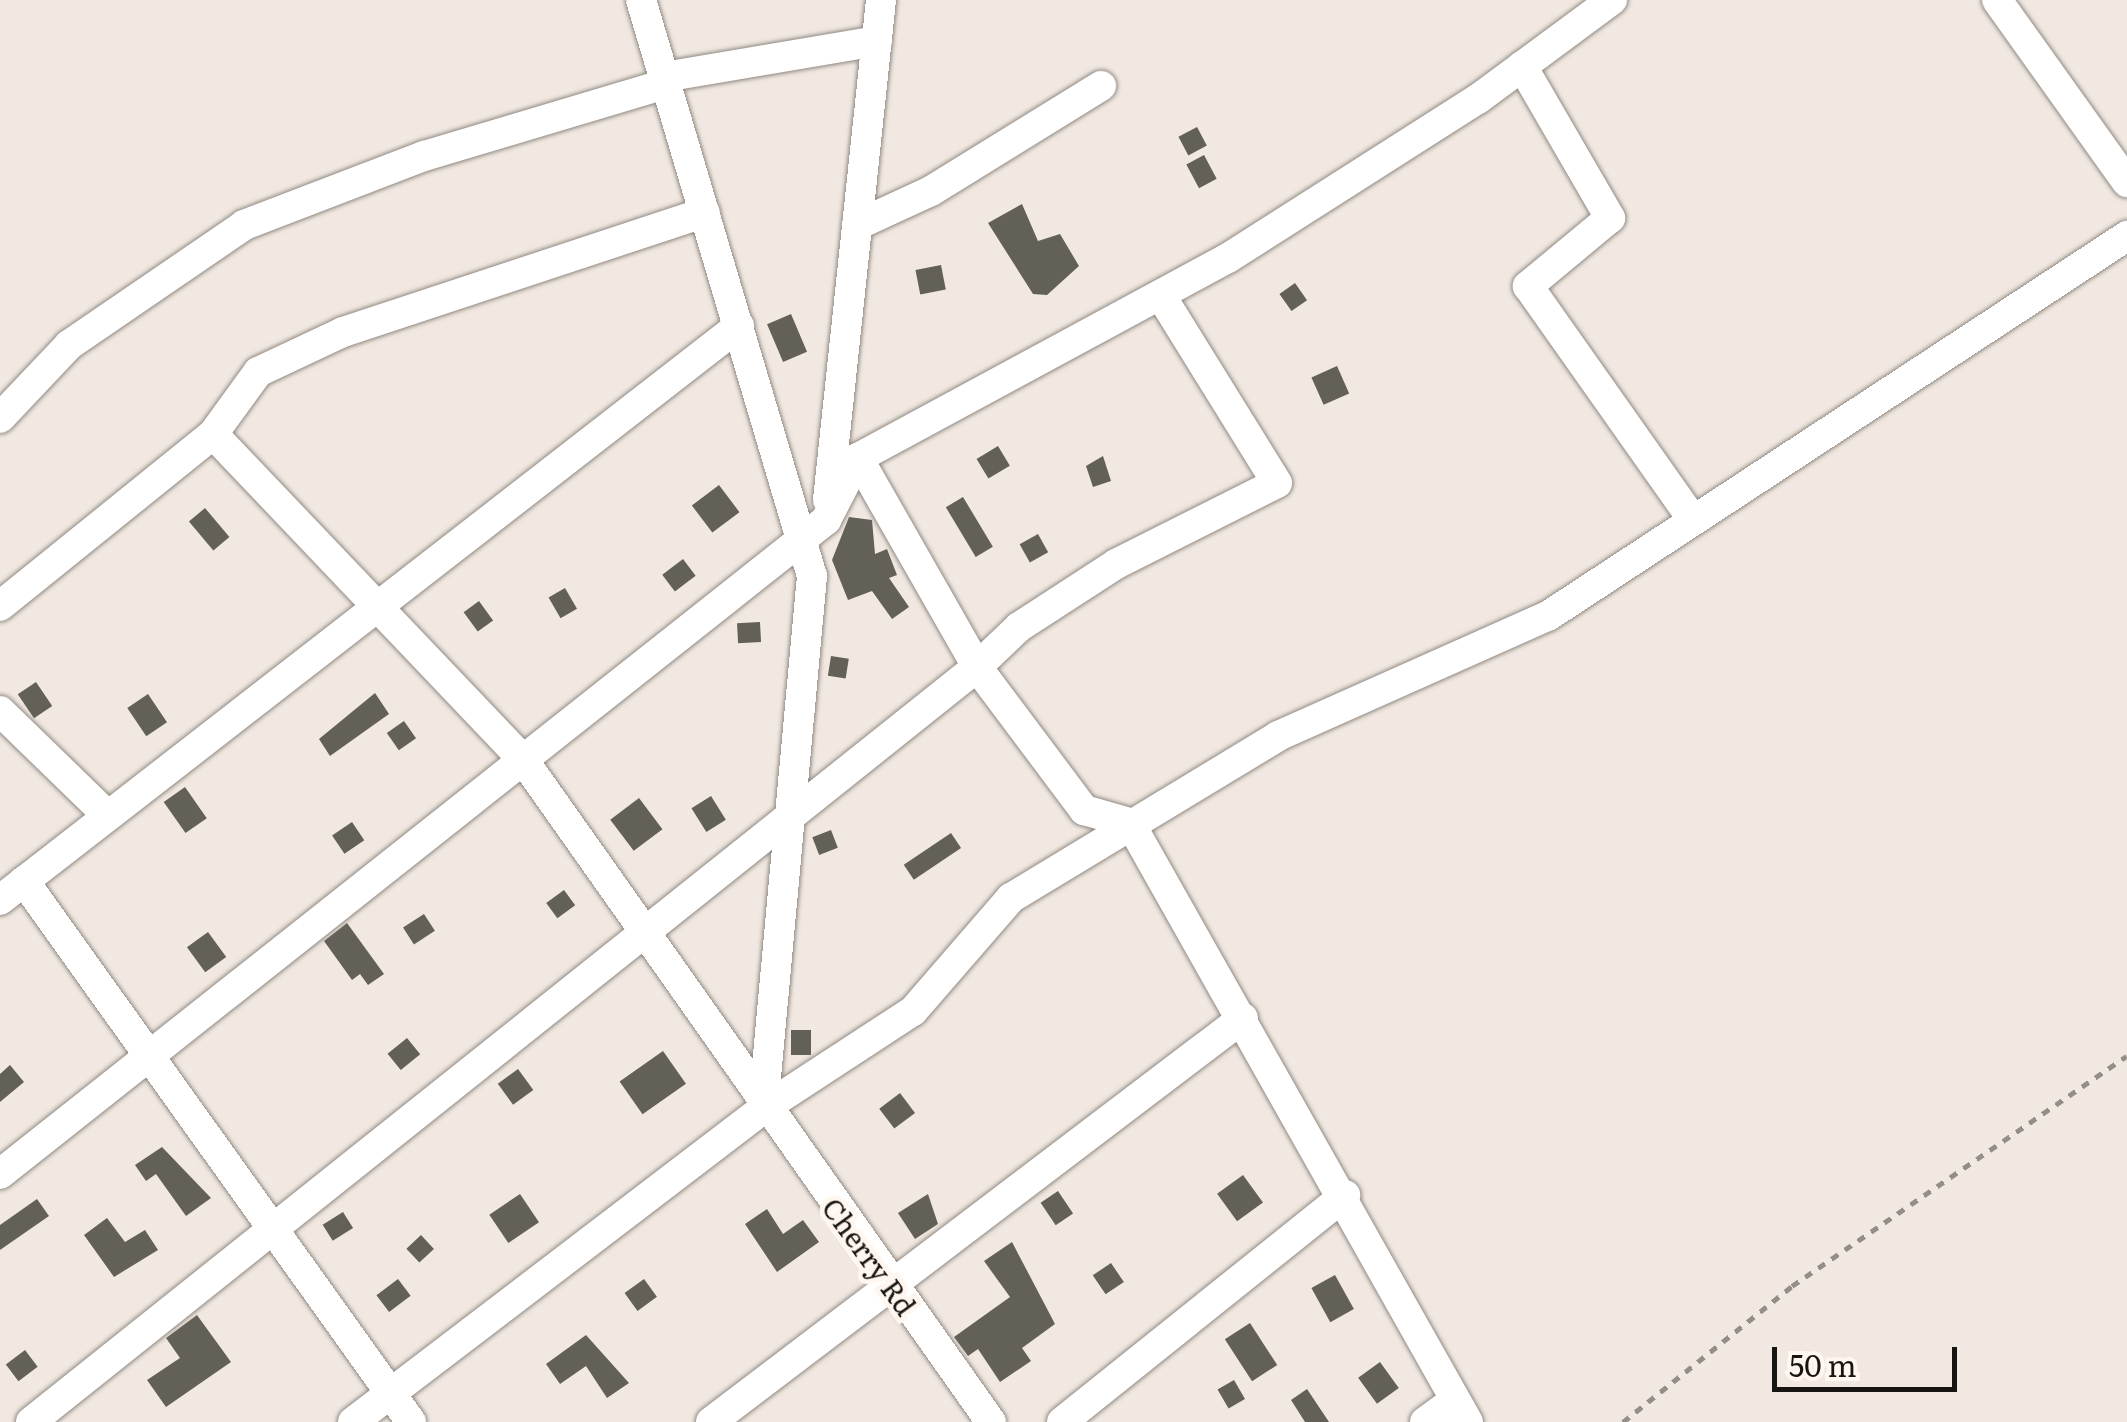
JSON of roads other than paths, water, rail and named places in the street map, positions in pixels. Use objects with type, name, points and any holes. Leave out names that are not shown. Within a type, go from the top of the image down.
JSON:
[{"type":"street","points":[[641,0],[739,326],[814,529]]},
{"type":"street","points":[[756,1099],[792,818],[814,529],[857,224],[882,0]]},
{"type":"street","points":[[0,1174],[814,529],[858,458],[1161,296],[1522,66],[1612,0]]},
{"type":"street","points":[[1997,0],[2127,182]]},
{"type":"street","points":[[0,418],[69,345],[244,225],[408,161],[665,80],[877,40]]},
{"type":"street","points":[[1522,66],[1610,218],[1528,286],[1690,516]]},
{"type":"street","points":[[857,224],[931,192],[1101,86]]},
{"type":"street","points":[[0,606],[213,434],[258,372],[343,332],[705,212]]},
{"type":"street","points":[[353,1422],[756,1099],[913,1011],[1011,898],[1278,736],[1548,616],[1690,516],[2127,236]]},
{"type":"street","points":[[31,1422],[642,939],[976,667],[1019,626],[1116,564],[1277,484],[1161,296]]},
{"type":"street","points":[[411,1422],[148,1055],[12,891],[380,599],[739,326]]},
{"type":"street","name":"Cherry Rd","points":[[213,434],[380,599],[522,758],[642,939],[991,1422]]},
{"type":"street","points":[[858,458],[976,667],[1084,810],[1130,824],[1345,1195],[1461,1411],[1424,1422]]},
{"type":"street","points":[[0,712],[107,815]]},
{"type":"street","points":[[711,1422],[1243,1018]]},
{"type":"street","points":[[1062,1422],[1345,1195]]}]
